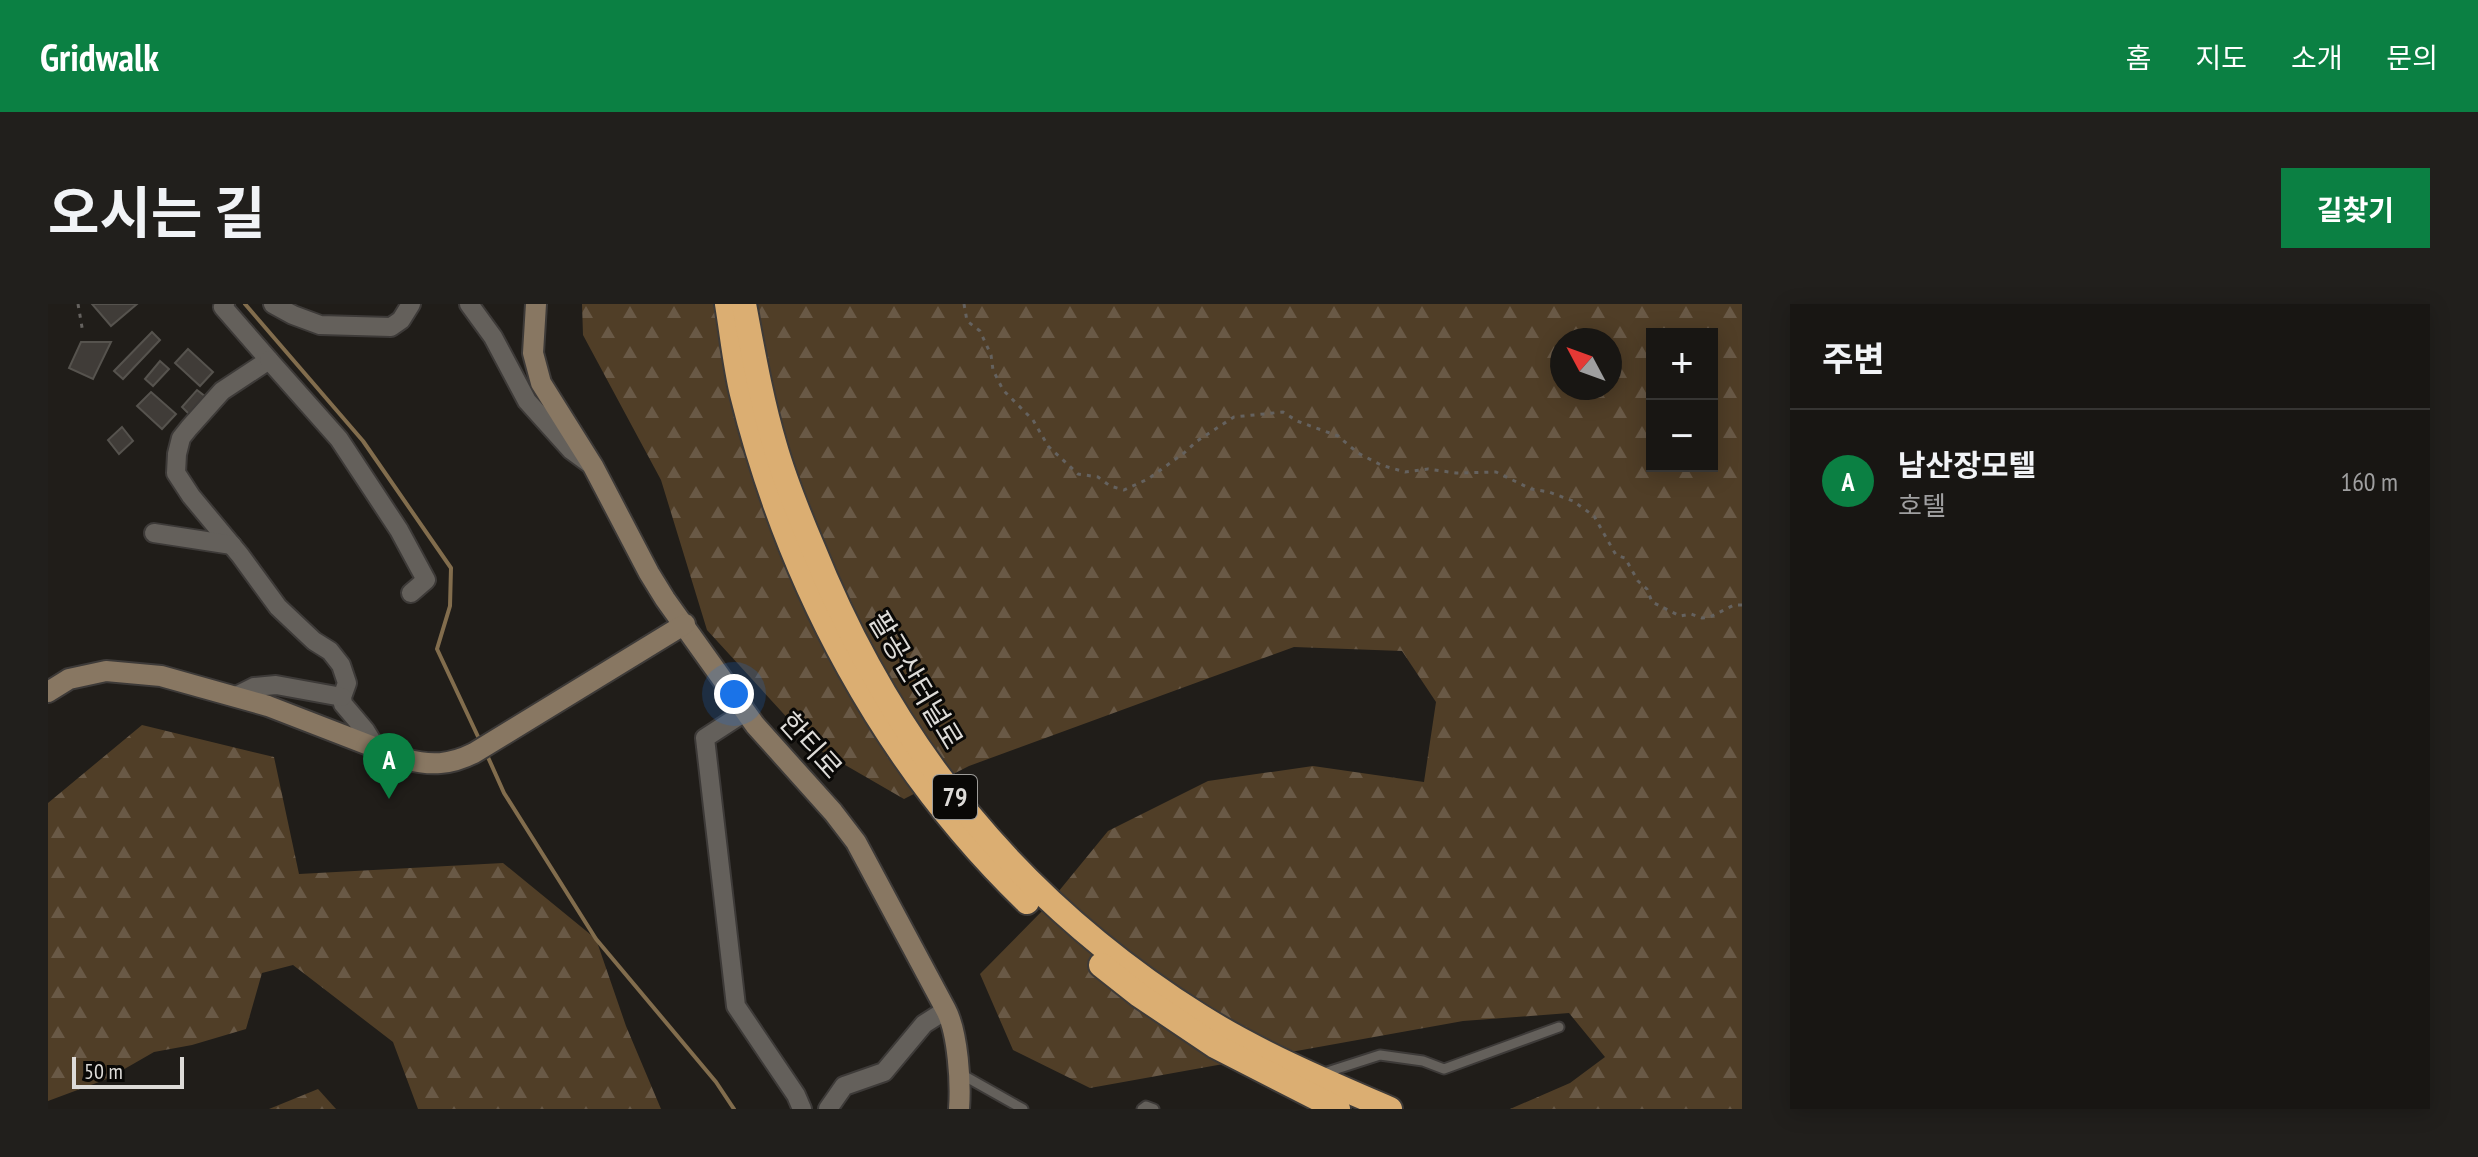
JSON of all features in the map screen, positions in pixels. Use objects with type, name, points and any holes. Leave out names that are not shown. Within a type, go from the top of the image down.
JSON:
[{"type":"highway","name":"팔공산터널로","points":[[727,304],[741,392],[765,476],[785,531],[820,612],[863,693],[902,757],[996,871],[1058,931],[1139,995],[1215,1046],[1338,1109]]},
{"type":"highway","name":"팔공산터널로","points":[[744,304],[775,448],[835,602],[872,676],[909,736],[958,801],[1001,852],[1057,909],[1149,981],[1251,1046],[1390,1109]]},
{"type":"street","points":[[273,304],[320,325],[391,327],[401,320],[411,304]]},
{"type":"street","points":[[469,304],[493,337],[527,401],[571,450],[593,466]]},
{"type":"street","name":"한티로","points":[[536,304],[533,353],[537,374],[593,466],[649,573],[745,712],[856,842],[950,1016],[958,1073],[959,1109]]},
{"type":"street","points":[[224,306],[339,439],[399,530],[426,580],[411,593]]},
{"type":"street","points":[[269,360],[222,391],[181,438],[176,473],[278,607],[306,634],[330,651],[341,665],[347,683],[343,704],[376,748]]},
{"type":"street","points":[[154,533],[232,545]]},
{"type":"street","points":[[48,692],[77,676],[116,671],[161,676],[236,696],[405,759],[447,764],[466,757],[685,624]]},
{"type":"street","points":[[236,696],[254,687],[276,685],[342,697]]},
{"type":"street","points":[[745,712],[705,738],[736,1006],[796,1095],[802,1109]]},
{"type":"street","points":[[828,1109],[844,1086],[884,1072],[924,1024],[946,1010]]},
{"type":"lane","points":[[1318,1075],[1380,1055],[1423,1061],[1444,1069],[1559,1027]]},
{"type":"lane","points":[[958,1073],[1023,1109]]},
{"type":"lane","points":[[1142,1109],[1146,1106],[1154,1109]]},
{"type":"path","points":[[78,304],[83,333]]},
{"type":"path","points":[[964,304],[967,321],[980,331],[1003,390],[1033,420],[1048,446],[1078,474],[1098,477],[1110,486],[1124,490],[1148,479],[1234,417],[1283,412],[1297,421],[1338,436],[1358,453],[1381,465],[1405,472],[1428,469],[1456,473],[1496,472],[1531,489],[1573,501],[1594,516],[1616,555],[1625,558],[1638,581],[1647,589],[1652,602],[1680,616],[1710,617],[1734,605],[1742,605]]},
{"type":"green space","points":[[582,304],[1742,304],[1742,1109],[1510,1109],[1570,1083],[1605,1057],[1569,1013],[1463,1021],[1090,1088],[1013,1050],[980,974],[1045,908],[1108,831],[1208,781],[1313,766],[1424,782],[1436,702],[1402,651],[1294,647],[969,766],[904,799],[814,747],[707,630],[661,480],[583,335]]},
{"type":"green space","points":[[142,725],[274,757],[299,874],[503,863],[596,939],[626,1026],[661,1109],[418,1109],[393,1042],[293,965],[262,973],[246,1029],[192,1045],[154,1052],[107,1079],[48,1101],[48,803]]},
{"type":"green space","points":[[318,1089],[336,1109],[269,1109]]},
{"type":"building","points":[[92,304],[137,304],[111,326]]},
{"type":"building","points":[[152,332],[160,340],[123,379],[114,371]]},
{"type":"building","points":[[81,342],[111,342],[93,379],[69,368]]},
{"type":"building","points":[[188,349],[213,372],[200,386],[175,363]]},
{"type":"building","points":[[160,361],[169,369],[153,386],[145,379]]},
{"type":"building","points":[[197,390],[206,397],[190,415],[182,407]]},
{"type":"building","points":[[151,392],[176,414],[162,429],[137,406]]},
{"type":"building","points":[[122,427],[133,441],[119,454],[108,440]]},
{"type":"waterway","points":[[245,304],[363,441],[451,568],[450,606],[437,649],[481,743]]},
{"type":"waterway","points":[[487,755],[504,793],[596,939],[716,1082],[734,1109]]},
{"type":"place","name":"남산장모텔","points":[[389,799]]}]
